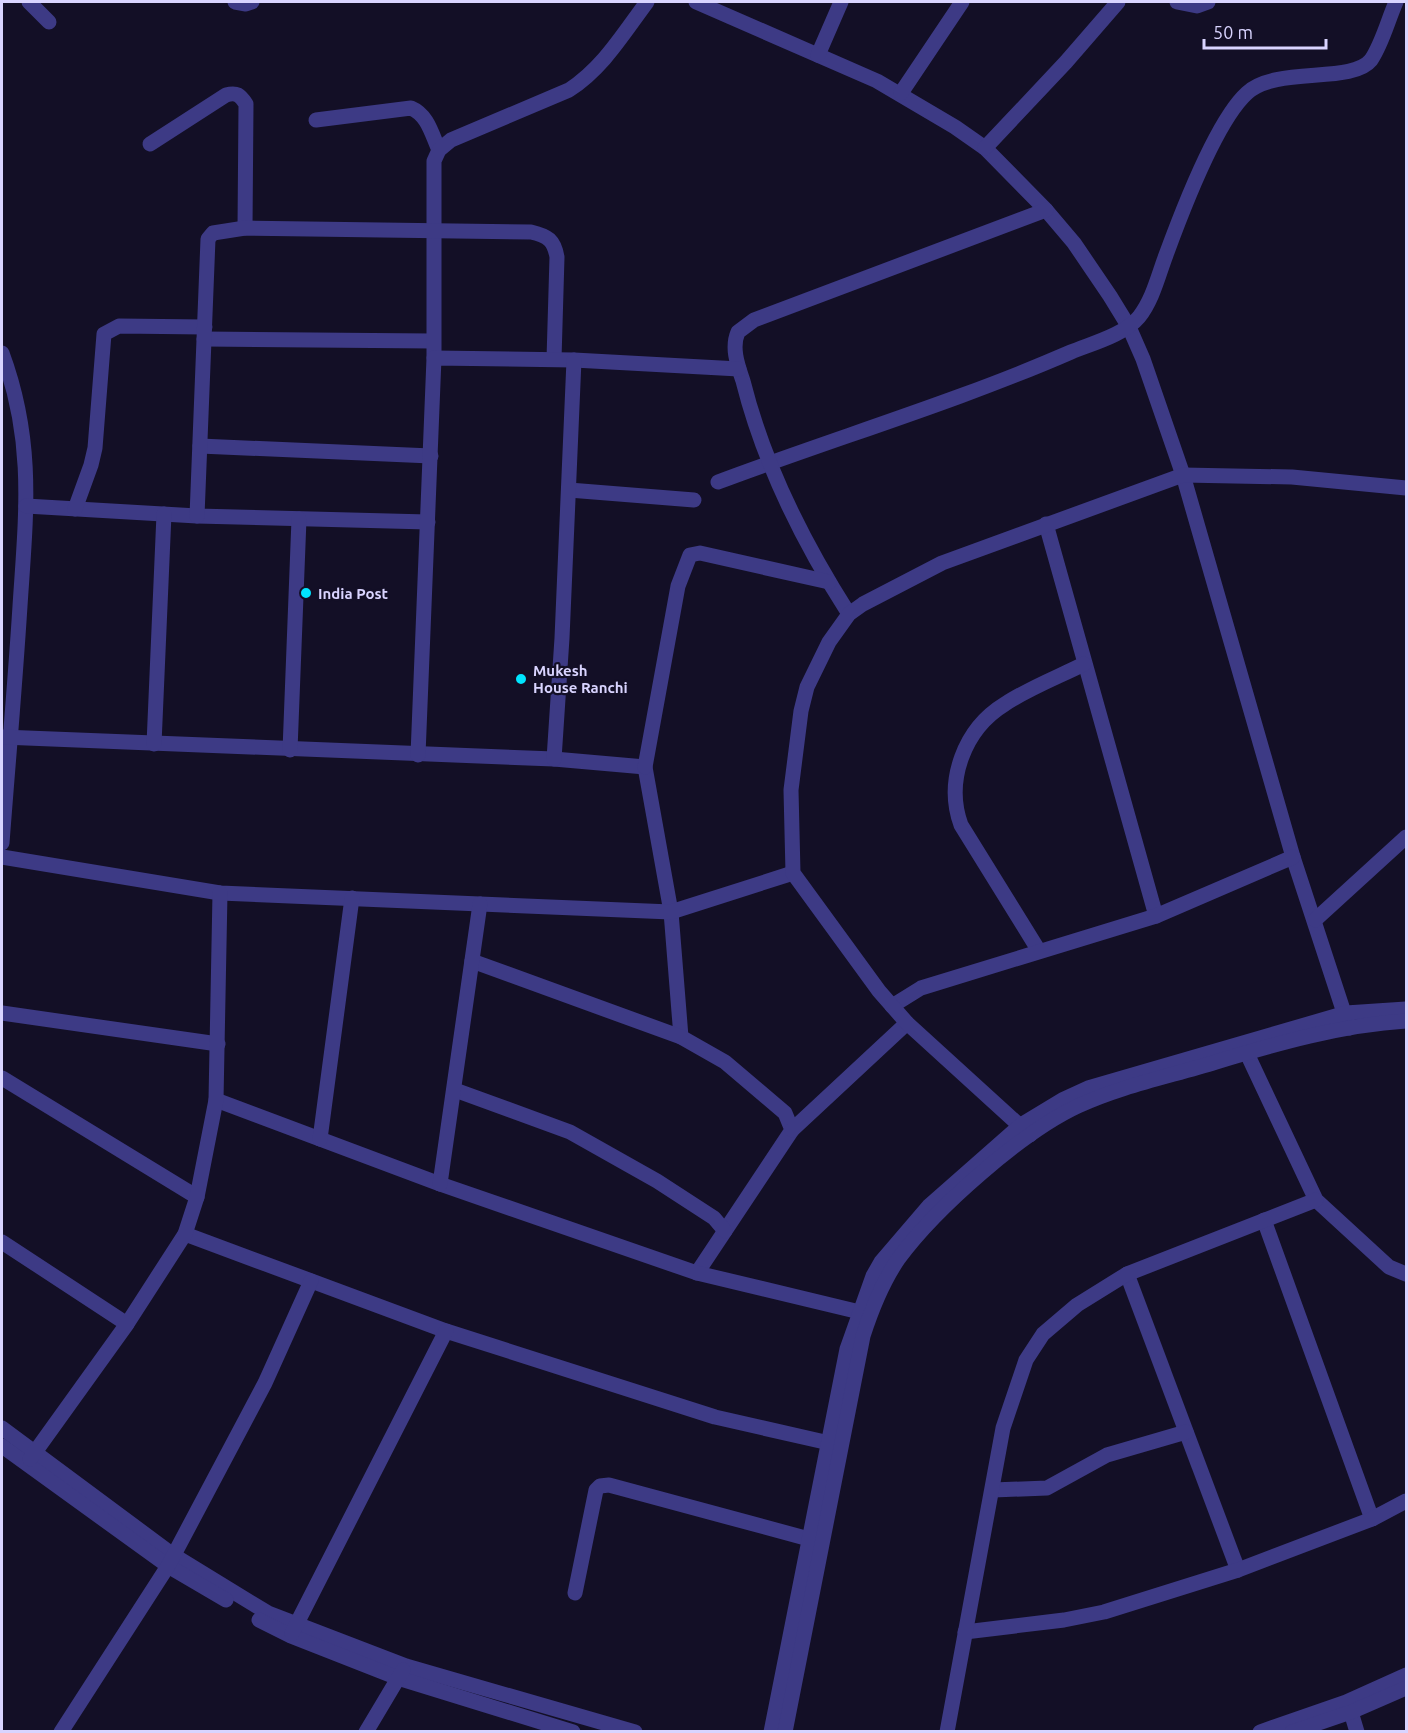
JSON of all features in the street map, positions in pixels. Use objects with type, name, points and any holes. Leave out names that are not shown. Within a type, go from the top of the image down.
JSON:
[{"type":"street","points":[[29,2],[49,22]]},
{"type":"street","points":[[235,2],[246,4],[252,2]]},
{"type":"street","points":[[418,755],[434,358],[432,341],[434,161],[438,150],[451,140],[569,90],[585,80],[600,66],[647,2]]},
{"type":"street","points":[[696,2],[901,93],[985,148],[1046,210],[1092,268],[1129,327],[1143,359],[1183,475],[1293,857],[1348,1021]]},
{"type":"street","points":[[818,55],[841,2]]},
{"type":"street","points":[[901,93],[962,2]]},
{"type":"street","points":[[985,148],[1066,62],[1118,2]]},
{"type":"street","points":[[1177,2],[1197,6],[1208,2]]},
{"type":"street","points":[[718,482],[1051,361],[1129,327],[1145,307],[1198,177],[1222,128],[1245,94],[1255,86],[1270,81],[1352,70],[1366,65],[1376,51],[1395,2]]},
{"type":"street","points":[[150,144],[226,95],[235,93],[241,95],[246,104],[245,228]]},
{"type":"street","points":[[316,120],[411,108],[419,111],[425,118],[438,150]]},
{"type":"street","points":[[849,614],[829,582],[768,463],[739,369],[736,338],[744,326],[754,320],[1046,210]]},
{"type":"street","points":[[197,516],[208,239],[220,230],[245,228],[434,230],[531,232],[546,235],[555,243],[557,257],[554,360]]},
{"type":"street","points":[[75,509],[95,448],[104,334],[119,326],[205,333],[432,341]]},
{"type":"street","points":[[2,353],[23,434],[27,461],[26,506],[6,737],[2,843]]},
{"type":"street","points":[[434,358],[574,360],[739,369]]},
{"type":"street","points":[[554,759],[574,360]]},
{"type":"street","points":[[200,446],[431,456]]},
{"type":"street","points":[[1026,1130],[907,1023],[879,992],[793,873],[791,790],[801,711],[818,661],[849,614],[880,593],[942,563],[1183,475],[1292,477],[1407,488]]},
{"type":"street","points":[[569,490],[694,500]]},
{"type":"street","points":[[26,506],[197,516],[428,522]]},
{"type":"street","points":[[154,744],[164,514]]},
{"type":"street","points":[[290,750],[299,519]]},
{"type":"street","points":[[1046,524],[1156,916]]},
{"type":"street","points":[[681,1037],[670,912],[645,767],[678,586],[690,555],[700,553],[829,582]]},
{"type":"street","points":[[1039,951],[961,825],[954,807],[953,784],[960,761],[985,721],[1003,704],[1084,664]]},
{"type":"street","points":[[6,737],[554,759],[645,767]]},
{"type":"street","points":[[1315,920],[1407,837]]},
{"type":"street","points":[[2,856],[220,893],[670,912],[793,873]]},
{"type":"street","points":[[892,1005],[921,988],[1156,916],[1293,857]]},
{"type":"street","points":[[31,1458],[127,1324],[185,1234],[197,1197],[216,1100],[220,893]]},
{"type":"street","points":[[320,1139],[352,898]]},
{"type":"street","points":[[440,1184],[480,904]]},
{"type":"street","points":[[472,961],[681,1037],[725,1062],[785,1113],[792,1130]]},
{"type":"street","points":[[2,1013],[218,1044]]},
{"type":"street","points":[[785,1731],[834,1444],[847,1349],[864,1313],[881,1262],[910,1225],[1064,1099],[1098,1084],[1348,1021],[1404,1019]]},
{"type":"street","points":[[697,1274],[792,1130],[907,1023]]},
{"type":"street","points":[[1244,1047],[1316,1200],[1389,1267],[1407,1274]]},
{"type":"street","points":[[2,1077],[197,1197]]},
{"type":"street","points":[[455,1090],[570,1132],[657,1181],[714,1218],[725,1231]]},
{"type":"street","points":[[216,1100],[440,1184],[697,1274],[864,1313]]},
{"type":"street","points":[[947,1731],[1003,1428],[1032,1351],[1043,1334],[1058,1318],[1127,1274],[1316,1200]]},
{"type":"street","points":[[1264,1220],[1372,1519]]},
{"type":"street","points":[[185,1234],[446,1331],[715,1417],[834,1444]]},
{"type":"street","points":[[2,1242],[127,1324]]},
{"type":"street","points":[[1127,1274],[1238,1570]]},
{"type":"street","points":[[61,1731],[170,1561],[265,1383],[311,1281]]},
{"type":"street","points":[[293,1631],[446,1331]]},
{"type":"street","points":[[2,1428],[31,1458],[170,1561],[250,1604],[293,1631],[546,1729],[573,1731]]},
{"type":"street","points":[[993,1490],[1047,1488],[1107,1455],[1186,1432]]},
{"type":"street","points":[[771,1731],[809,1539],[834,1444]]},
{"type":"street","points":[[2,1446],[31,1458]]},
{"type":"street","points":[[575,1593],[596,1490],[600,1486],[609,1485],[809,1539]]},
{"type":"street","points":[[965,1632],[1064,1620],[1104,1612],[1238,1570],[1372,1519],[1407,1501]]},
{"type":"street","points":[[402,1672],[635,1731]]},
{"type":"street","points":[[366,1731],[402,1672]]},
{"type":"street","points":[[1260,1731],[1346,1702],[1407,1675]]},
{"type":"street","points":[[1292,1731],[1351,1713],[1407,1688]]},
{"type":"street","points":[[546,1729],[555,1710]]},
{"type":"street","points":[[1351,1713],[1357,1731]]},
{"type":"place","name":"India Post","points":[[306,593]]},
{"type":"place","name":"Mukesh House Ranchi","points":[[521,679]]}]
